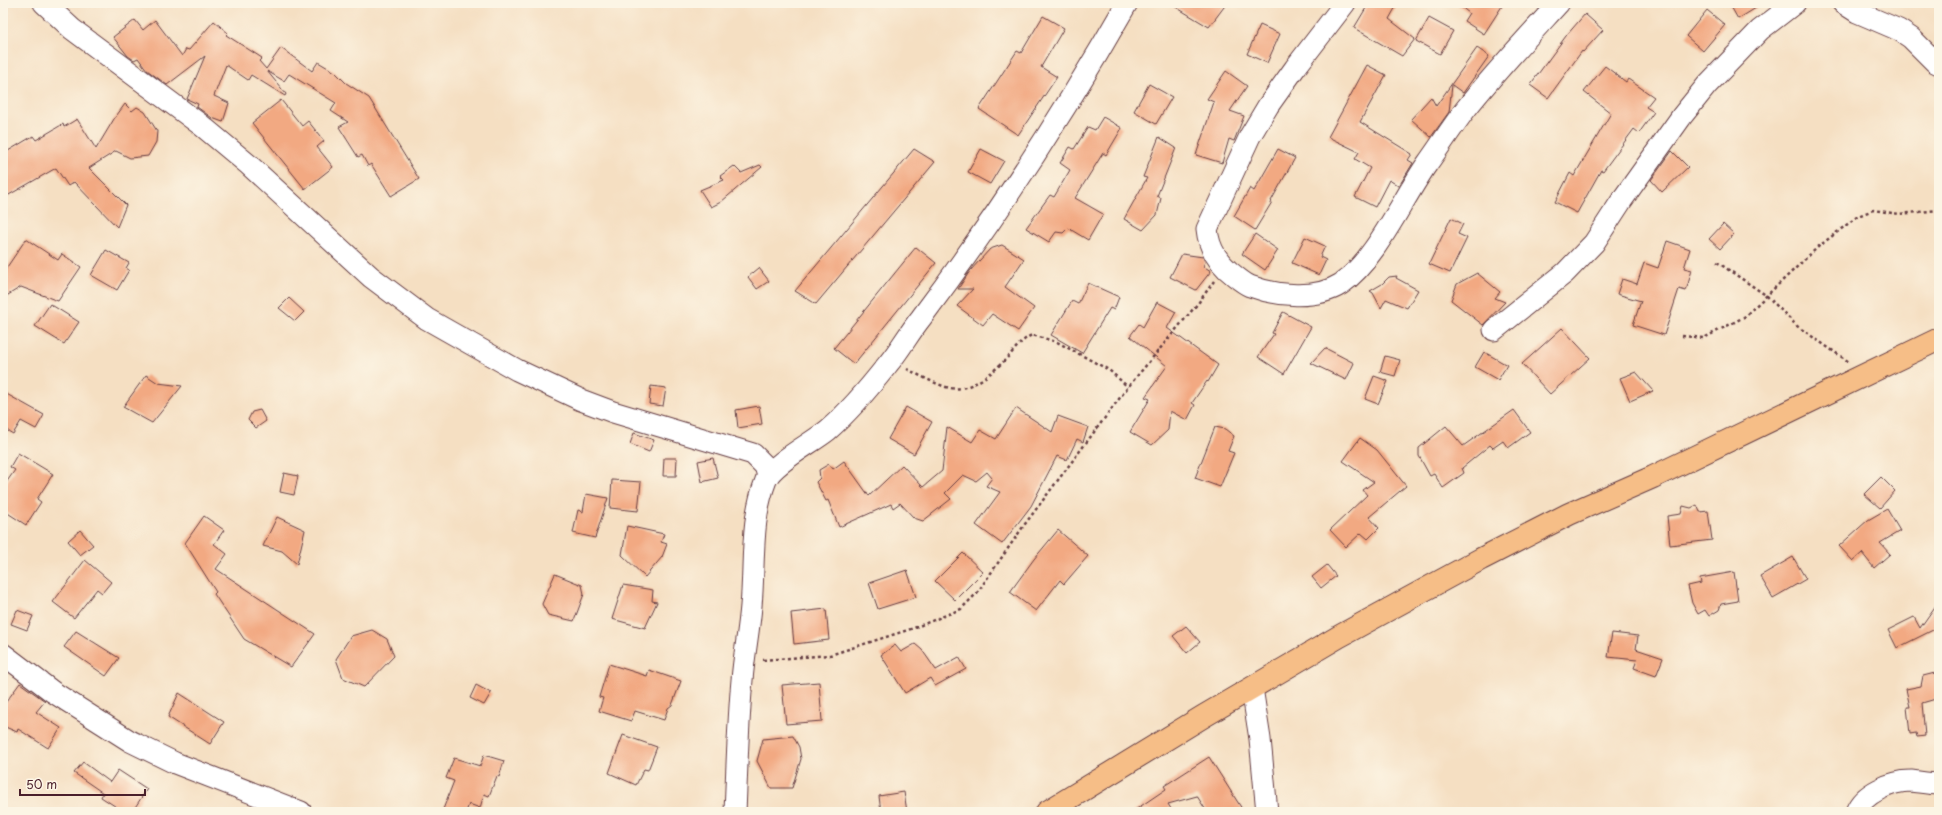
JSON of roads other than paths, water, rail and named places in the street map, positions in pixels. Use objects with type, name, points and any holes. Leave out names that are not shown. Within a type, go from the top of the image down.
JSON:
[{"type":"highway","points":[[1047,812],[1340,636],[1481,559],[1569,514],[1653,477],[1939,339]]},
{"type":"street","points":[[44,3],[72,30],[201,125],[255,170],[371,277],[427,320],[517,370],[580,400],[613,412],[753,454],[764,466],[768,476]]},
{"type":"street","points":[[735,812],[743,662],[751,606],[756,511],[759,497],[768,476],[780,464],[828,430],[855,403],[890,362],[912,329],[958,268],[1021,176],[1077,89],[1127,3]]},
{"type":"street","points":[[1345,3],[1268,106],[1250,136],[1207,229],[1208,241],[1215,256],[1224,268],[1247,285],[1266,292],[1284,295],[1326,290],[1340,284],[1368,255],[1423,170],[1465,111],[1515,50],[1559,3]]},
{"type":"street","points":[[1494,330],[1565,273],[1594,243],[1622,200],[1687,110],[1707,85],[1760,30],[1795,3]]},
{"type":"street","points":[[1843,3],[1857,12],[1899,30],[1911,38],[1935,62],[1939,64]]},
{"type":"street","points":[[3,654],[53,692],[137,744],[175,763],[301,812]]},
{"type":"street","points":[[1252,688],[1260,739],[1266,812]]},
{"type":"street","points":[[1856,812],[1857,808],[1868,797],[1885,786],[1899,782],[1911,781],[1939,784]]}]
